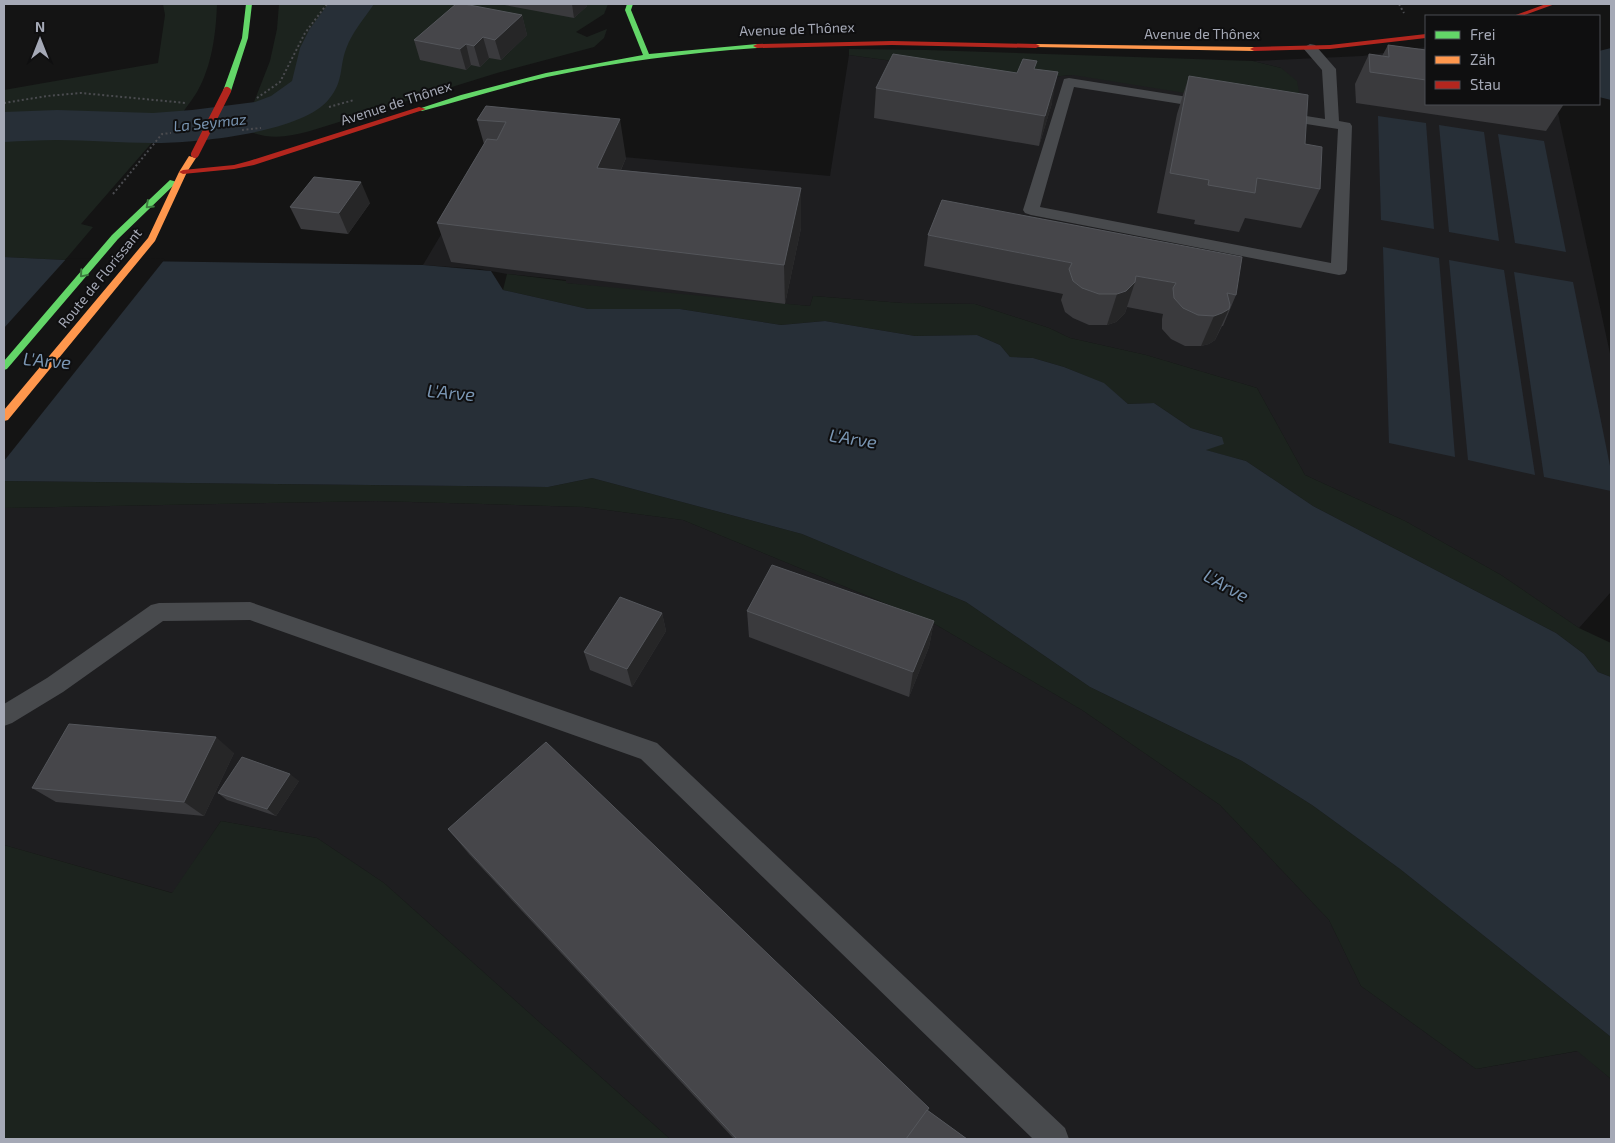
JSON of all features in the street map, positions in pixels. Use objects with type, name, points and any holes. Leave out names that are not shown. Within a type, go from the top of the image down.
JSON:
[{"type":"main road","name":"Route de Florissant","points":[[4,417],[152,239],[183,172],[227,91],[244,44],[249,20],[249,4]]},
{"type":"main road","points":[[630,4],[628,10],[646,54]]},
{"type":"main road","points":[[1519,15],[1552,4]]},
{"type":"main road","name":"Avenue de Thônex","points":[[183,172],[234,167],[250,163],[496,88],[585,66],[646,54],[728,47],[831,42],[1144,49],[1310,48],[1375,43],[1425,36]]},
{"type":"main road","name":"Route de Florissant","points":[[7,363],[115,237],[183,172]]},
{"type":"lane","points":[[1310,48],[1329,69],[1333,110],[1332,124]]},
{"type":"lane","points":[[1069,82],[1332,124],[1346,126],[1339,270],[1031,210],[1069,82]]},
{"type":"lane","points":[[4,716],[55,685],[159,612],[250,611],[649,751],[1054,1139]]},
{"type":"path","points":[[4,103],[31,98],[90,93],[157,102]]},
{"type":"path","points":[[321,110],[360,99]]},
{"type":"path","points":[[238,130],[268,127]]},
{"type":"path","points":[[152,148],[162,134],[172,134]]},
{"type":"shaded area","points":[[163,4],[217,4],[216,26],[210,60],[197,92],[169,130],[162,131],[81,224],[93,227],[65,260],[4,257],[4,90],[158,63],[165,15]]},
{"type":"shaded area","points":[[279,4],[608,4],[604,14],[576,32],[587,37],[607,29],[604,38],[594,47],[497,73],[310,131],[294,135],[271,137],[248,131],[245,125],[270,61],[277,29]]},
{"type":"shaded area","points":[[1425,47],[1425,105],[1556,105],[1611,358],[1611,592],[1579,628],[1501,575],[1405,521],[1305,475],[1257,388],[1146,355],[1070,338],[1049,328],[975,304],[902,303],[813,296],[810,306],[655,293],[565,283],[566,280],[507,274],[480,269],[423,265],[494,145],[830,176],[849,55],[1026,79],[1072,75],[1281,68],[1253,61],[1362,56]]},
{"type":"shaded area","points":[[849,49],[1253,61],[1281,68],[1297,81],[1303,112],[1073,75],[1026,79],[849,55]]},
{"type":"shaded area","points":[[507,274],[566,281],[566,283],[810,306],[813,296],[902,303],[975,304],[1049,328],[1070,338],[1146,355],[1257,388],[1305,475],[1405,521],[1501,575],[1579,628],[1611,643],[1611,677],[1598,672],[1584,654],[1556,633],[1313,506],[1246,461],[1205,450],[1222,437],[1191,428],[1154,403],[1128,404],[1103,383],[1064,367],[1033,358],[1010,357],[1000,345],[977,335],[915,336],[825,321],[781,325],[680,309],[588,309],[503,290]]},
{"type":"shaded area","points":[[592,478],[802,534],[966,602],[1090,687],[1242,761],[1312,805],[1400,869],[1611,1037],[1611,1079],[1577,1051],[1476,1069],[1361,986],[1329,920],[1220,805],[1082,710],[933,623],[683,520],[584,507],[376,501],[4,508],[4,481],[548,487]]},
{"type":"shaded area","points":[[376,501],[584,507],[683,520],[933,623],[1082,710],[1220,805],[1329,920],[1361,986],[1476,1069],[1578,1051],[1611,1079],[1611,1139],[670,1139],[384,883],[317,838],[221,821],[173,893],[4,845],[4,508]]},
{"type":"shaded area","points":[[221,821],[317,838],[384,883],[670,1139],[4,1139],[4,845],[172,893]]},
{"type":"water","points":[[1378,116],[1426,123],[1434,229],[1381,220]]},
{"type":"water","points":[[1439,125],[1484,132],[1499,241],[1449,232]]},
{"type":"water","points":[[1498,134],[1544,141],[1566,252],[1515,243]]},
{"type":"water","points":[[1383,247],[1439,258],[1455,457],[1389,443]]},
{"type":"water","name":"L'Arve","points":[[4,257],[65,260],[423,265],[491,271],[503,290],[588,309],[680,309],[781,325],[825,321],[915,336],[977,335],[1000,345],[1010,357],[1033,358],[1064,367],[1104,383],[1128,404],[1154,403],[1191,428],[1222,437],[1224,444],[1206,450],[1246,461],[1313,506],[1556,633],[1584,654],[1598,672],[1611,677],[1611,1037],[1400,869],[1312,805],[1242,761],[1090,687],[966,602],[802,534],[592,478],[548,487],[4,481]]},
{"type":"water","points":[[1449,260],[1504,270],[1535,475],[1468,460]]},
{"type":"water","points":[[1514,272],[1573,282],[1611,471],[1611,491],[1544,477]]},
{"type":"pier","points":[[67,258],[165,259],[4,461],[4,328]]},
{"type":"building","points":[[456,4],[522,15],[495,40],[483,37],[474,46],[466,44],[460,49],[414,40]]},
{"type":"building","points":[[1388,45],[1425,50],[1425,80],[1370,72],[1369,54],[1389,57]]},
{"type":"building","points":[[893,54],[1017,73],[1023,59],[1037,61],[1034,69],[1058,72],[1045,116],[876,88]]},
{"type":"building","points":[[1189,76],[1308,95],[1305,144],[1322,147],[1320,189],[1257,178],[1255,193],[1208,185],[1209,180],[1170,173]]},
{"type":"building","points":[[486,106],[620,119],[597,168],[801,188],[784,265],[437,223],[487,139],[497,140],[506,122],[477,120]]},
{"type":"building","points":[[314,177],[361,182],[339,213],[290,207]]},
{"type":"building","points":[[942,200],[1242,257],[1236,295],[1227,293],[1229,309],[1214,316],[1198,315],[1183,308],[1174,298],[1173,288],[1176,283],[1136,276],[1135,282],[1126,291],[1117,294],[1099,294],[1082,288],[1073,281],[1069,269],[1072,263],[928,235]]},
{"type":"building","points":[[772,565],[934,621],[913,672],[747,611]]},
{"type":"building","points":[[620,597],[662,613],[627,669],[584,652]]},
{"type":"building","points":[[69,724],[216,737],[184,802],[32,788]]},
{"type":"building","points":[[546,742],[929,1108],[906,1139],[737,1139],[448,829]]},
{"type":"building","points":[[242,757],[290,774],[267,809],[218,793]]},
{"type":"building","points":[[927,1110],[967,1139],[906,1139]]},
{"type":"waterway","name":"La Seymaz","points":[[4,127],[57,125],[163,128],[267,115],[288,107],[313,88],[316,83],[321,54],[326,42],[336,24],[352,4]]},
{"type":"waterway","points":[[1611,62],[1605,66],[1611,86]]},
{"type":"traffic: fast","points":[[227,91],[245,38],[249,4]]},
{"type":"traffic: fast","points":[[630,4],[628,10],[646,54]]},
{"type":"traffic: fast","points":[[422,109],[546,75],[629,59],[672,53],[757,46]]},
{"type":"traffic: fast","points":[[4,367],[115,237],[173,182]]},
{"type":"traffic: slow","points":[[1036,46],[1254,49]]},
{"type":"traffic: slow","points":[[4,417],[152,239],[183,172],[192,158]]},
{"type":"traffic: jam","points":[[1519,15],[1552,4]]},
{"type":"traffic: jam","points":[[1254,49],[1330,47],[1425,36]]},
{"type":"traffic: jam","points":[[757,46],[892,43],[1036,46]]},
{"type":"traffic: jam","points":[[195,154],[227,91]]},
{"type":"traffic: jam","points":[[183,172],[234,167],[251,163],[422,109]]}]
